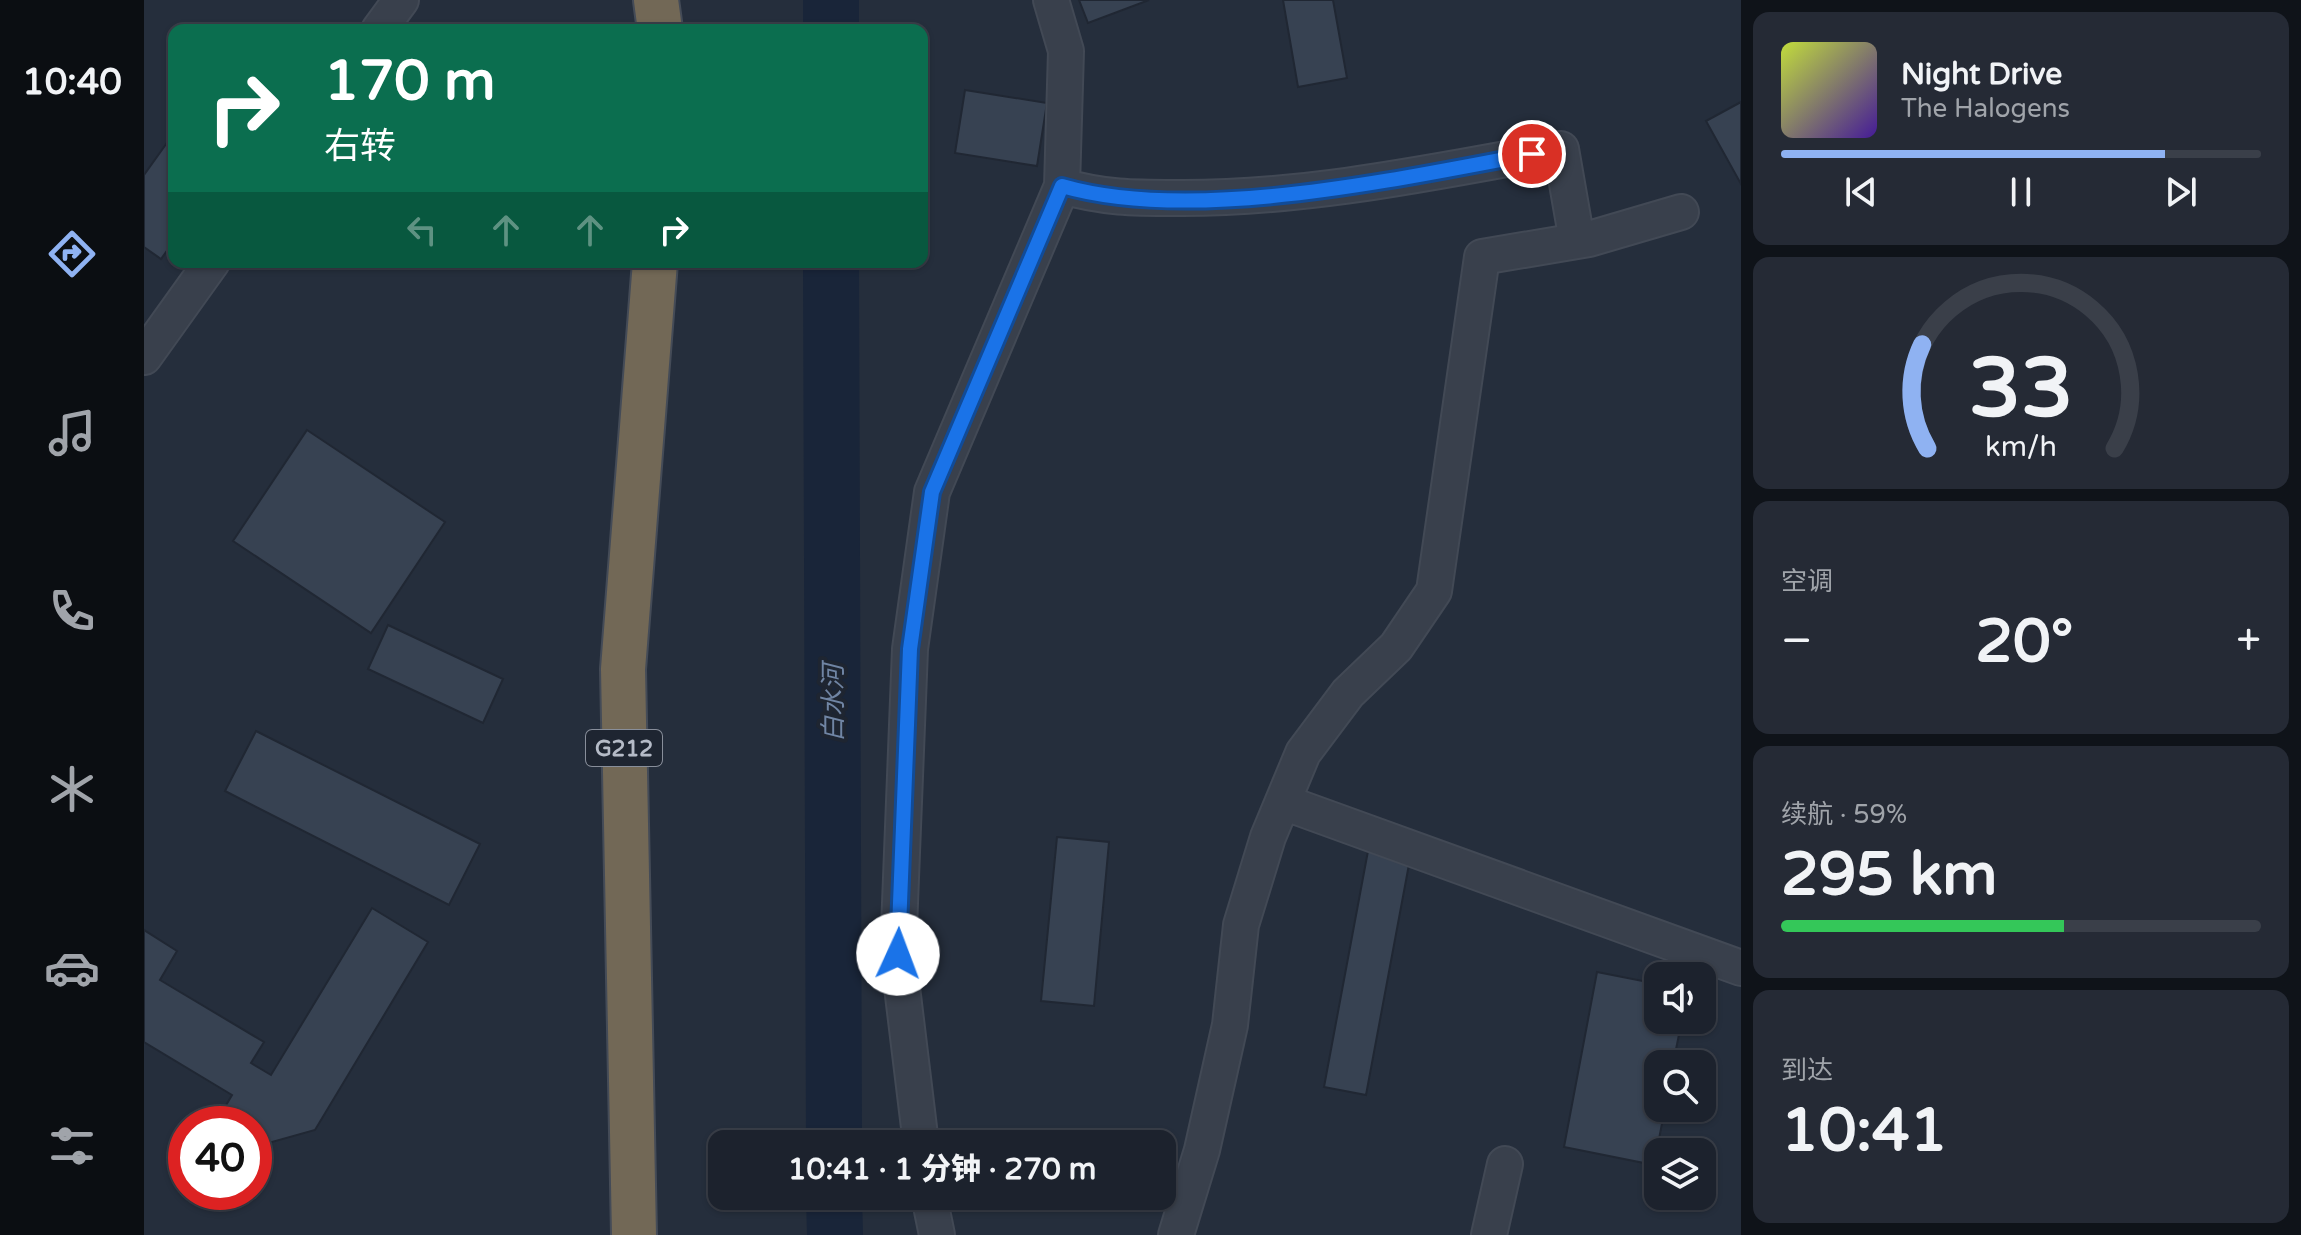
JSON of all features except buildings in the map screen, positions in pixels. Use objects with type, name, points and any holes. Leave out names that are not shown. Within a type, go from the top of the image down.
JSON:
[{"type":"highway","points":[[656,0],[659,24]]},
{"type":"highway","name":"G212","points":[[634,1235],[623,669],[655,268]]},
{"type":"street","points":[[383,24],[401,0]]},
{"type":"street","points":[[919,1130],[898,954],[910,649],[932,492],[1062,186],[1066,51],[1051,0]]},
{"type":"street","points":[[1062,186],[1102,197],[1233,199],[1386,181],[1561,149],[1577,241]]},
{"type":"street","points":[[1176,1235],[1202,1150],[1230,1025],[1241,925],[1283,802],[1303,753],[1348,693],[1396,647],[1434,591],[1482,257],[1577,241],[1681,212]]},
{"type":"street","points":[[144,357],[208,268]]},
{"type":"street","points":[[1283,802],[1741,968]]},
{"type":"street","points":[[1489,1235],[1505,1164]]},
{"type":"street","points":[[932,1210],[937,1235]]},
{"type":"waterway","name":"白水河","points":[[831,0],[831,24]]},
{"type":"waterway","name":"白水河","points":[[831,268],[834,1130]]},
{"type":"waterway","name":"白水河","points":[[834,1210],[835,1235]]},
{"type":"route","points":[[898,954],[910,649],[932,492],[954,434],[1062,186],[1102,197],[1233,199],[1386,181],[1532,154]]}]
